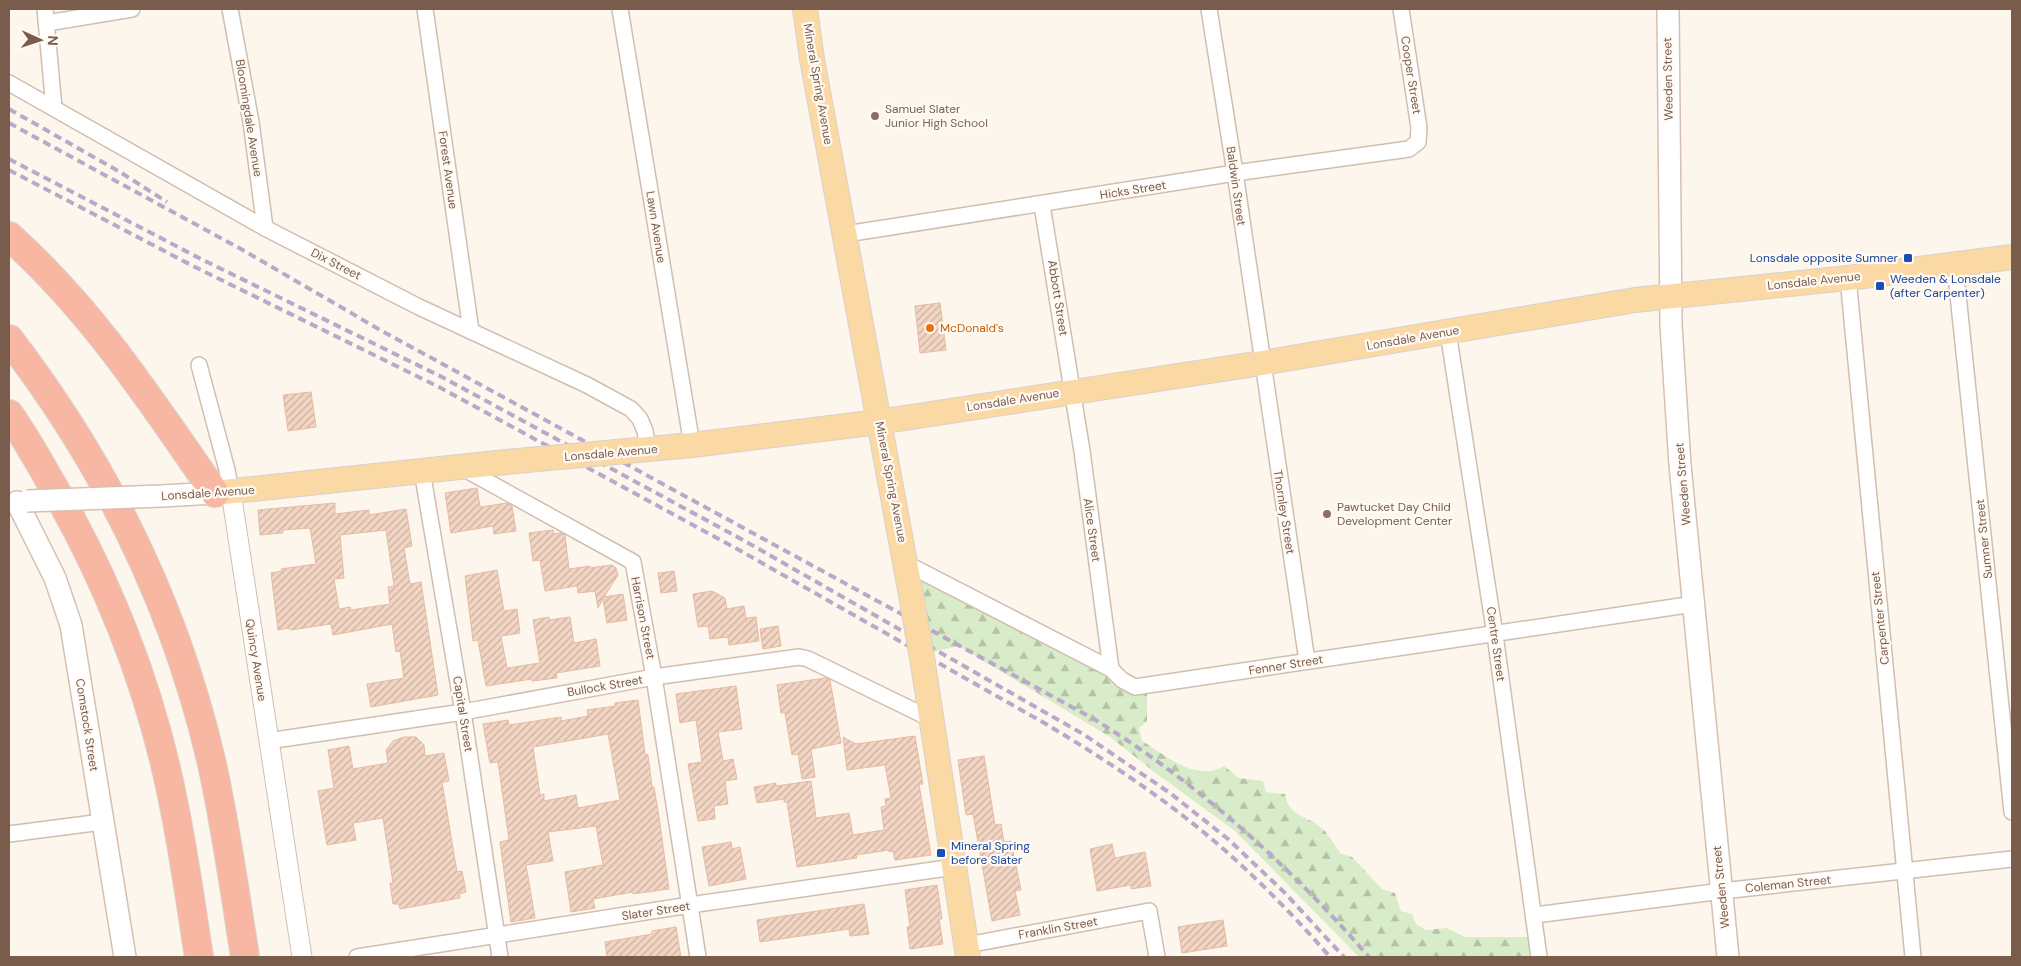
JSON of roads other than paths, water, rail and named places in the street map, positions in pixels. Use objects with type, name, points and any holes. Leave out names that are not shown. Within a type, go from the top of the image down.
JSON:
[{"type":"highway","points":[[9,236],[49,273],[98,328],[223,492]]},
{"type":"highway","points":[[9,338],[63,414],[96,469],[133,538],[165,611],[187,671],[212,763],[227,841],[245,957]]},
{"type":"highway","points":[[9,414],[77,528],[105,584],[129,643],[157,732],[170,785],[199,957]]},
{"type":"main road","name":"Mineral Spring Avenue","points":[[805,9],[812,60],[907,564],[968,951]]},
{"type":"main road","name":"Weeden Street","points":[[1668,9],[1670,296],[1680,465],[1728,957]]},
{"type":"main road","name":"Lonsdale Avenue","points":[[18,502],[223,492],[460,466],[692,445],[879,422],[1262,363],[1635,300],[1955,266],[2012,257]]},
{"type":"main road","name":"Comstock Street","points":[[18,502],[55,578],[71,625],[125,957]]},
{"type":"street","points":[[54,108],[46,16],[132,9]]},
{"type":"street","name":"Bloomingdale Avenue","points":[[230,9],[251,122],[265,228]]},
{"type":"street","name":"Forest Avenue","points":[[425,9],[471,331]]},
{"type":"street","name":"Lawn Avenue","points":[[620,9],[692,445]]},
{"type":"street","name":"Baldwin Street","points":[[1209,9],[1262,363]]},
{"type":"street","name":"Cooper Street","points":[[1401,9],[1419,128],[1418,142]]},
{"type":"street","name":"Dix Street","points":[[9,83],[265,228],[419,307],[587,385],[631,409],[640,419],[645,432],[638,450]]},
{"type":"street","name":"Hicks Street","points":[[846,234],[1235,173],[1409,149],[1418,142]]},
{"type":"street","name":"Abbott Street","points":[[1042,204],[1072,391]]},
{"type":"street","name":"Sumner Street","points":[[1955,266],[2012,812]]},
{"type":"street","name":"Carpenter Street","points":[[1848,278],[1913,957]]},
{"type":"street","name":"Centre Street","points":[[1448,332],[1495,635],[1535,915],[1539,957]]},
{"type":"street","name":"Thornley Street","points":[[1262,363],[1307,662]]},
{"type":"street","name":"Quincy Avenue","points":[[199,365],[227,470],[223,492],[268,741],[302,957]]},
{"type":"street","name":"Alice Street","points":[[1072,391],[1112,669]]},
{"type":"street","name":"Harrison Street","points":[[460,466],[633,562],[654,678],[698,957]]},
{"type":"street","name":"Capital Street","points":[[422,471],[463,712],[500,957]]},
{"type":"street","name":"Fenner Street","points":[[907,564],[1112,669],[1122,680],[1135,687],[1694,604]]},
{"type":"street","name":"Bullock Street","points":[[268,741],[463,712],[654,678],[799,657],[808,659],[931,719]]},
{"type":"street","points":[[9,834],[102,822]]},
{"type":"street","name":"Coleman Street","points":[[1535,915],[2012,859]]},
{"type":"street","name":"Slater Street","points":[[357,957],[690,905],[954,867]]},
{"type":"street","name":"Franklin Street","points":[[968,951],[1149,912],[1157,957]]},
{"type":"railway","points":[[9,109],[120,172],[167,202]]},
{"type":"railway","points":[[9,123],[241,249],[382,331],[1094,719],[1170,771],[1241,828],[1307,890],[1369,957]]},
{"type":"railway","points":[[9,159],[199,258],[442,377],[743,540],[1083,734],[1170,793],[1228,839],[1284,892],[1344,957]]},
{"type":"railway","points":[[9,170],[195,267],[439,387],[739,550],[1046,724],[1136,781],[1200,829],[1263,886],[1330,957]]},
{"type":"place","name":"Samuel Slater Junior High School","points":[[875,116]]},
{"type":"place","name":"Lonsdale opposite Sumner","points":[[1908,258]]},
{"type":"place","name":"Weeden & Lonsdale (after Carpenter)","points":[[1880,286]]},
{"type":"place","name":"McDonald's","points":[[930,328]]},
{"type":"place","name":"Pawtucket Day Child Development Center","points":[[1327,514]]},
{"type":"place","name":"Mineral Spring before Slater","points":[[941,853]]}]
